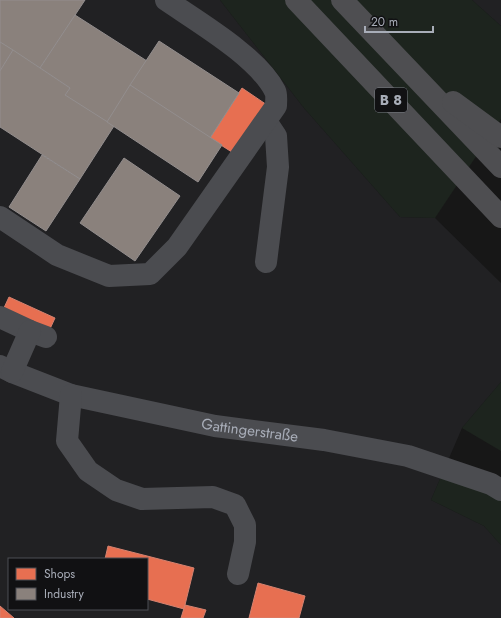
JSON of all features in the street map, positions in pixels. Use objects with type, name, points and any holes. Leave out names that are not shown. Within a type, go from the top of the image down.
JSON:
[{"type":"highway","name":"B 8","points":[[296,0],[501,217]]},
{"type":"highway","name":"B 8","points":[[342,0],[501,167]]},
{"type":"highway","points":[[405,66],[501,137]]},
{"type":"street","points":[[0,217],[57,255],[109,276],[150,274],[177,247],[276,106],[275,92],[261,71],[228,42],[166,0]]},
{"type":"street","points":[[266,121],[276,136],[278,167],[266,262]]},
{"type":"street","points":[[0,317],[38,334],[6,369]]},
{"type":"street","name":"Gattingerstraße","points":[[6,369],[71,395],[135,410],[215,426],[324,440],[408,456],[491,484],[501,490]]},
{"type":"street","points":[[71,395],[67,441],[88,471],[116,490],[142,499],[213,497],[235,505],[245,525],[245,542],[238,574]]},
{"type":"shaded area","points":[[0,0],[220,0],[304,108],[400,217],[435,218],[501,283],[501,382],[462,428],[431,500],[484,526],[501,545],[501,618],[0,618]]},
{"type":"shaded area","points":[[220,0],[472,0],[501,26],[501,119],[435,218],[400,217],[304,108]]},
{"type":"shaded area","points":[[472,0],[501,0],[501,26]]},
{"type":"shaded area","points":[[501,382],[501,451],[462,428]]},
{"type":"shaded area","points":[[443,472],[501,500],[501,545],[484,526],[431,500]]},
{"type":"building: Shops","points":[[242,88],[270,107],[238,156],[210,138]]},
{"type":"building: Shops","points":[[9,297],[55,318],[49,331],[3,310]]},
{"type":"building: Shops","points":[[108,546],[194,568],[184,609],[148,599],[148,558],[105,558]]},
{"type":"building: Shops","points":[[258,583],[305,596],[299,618],[249,618]]},
{"type":"building: Shops","points":[[185,605],[206,610],[203,618],[181,618]]},
{"type":"building: Shops","points":[[0,606],[14,618],[0,618]]},
{"type":"building: Industry","points":[[0,0],[85,0],[40,68],[0,42]]},
{"type":"building: Industry","points":[[75,15],[147,61],[107,122],[65,95],[70,88],[40,68]]},
{"type":"building: Industry","points":[[159,41],[239,93],[210,138],[130,85]]},
{"type":"building: Industry","points":[[0,42],[13,50],[0,71]]},
{"type":"building: Industry","points":[[13,50],[70,88],[65,95],[114,126],[80,179],[0,127],[0,71]]},
{"type":"building: Industry","points":[[130,85],[222,145],[198,182],[107,122]]},
{"type":"building: Industry","points":[[42,155],[80,179],[46,231],[9,207]]},
{"type":"building: Industry","points":[[124,158],[180,196],[135,261],[80,223]]}]
